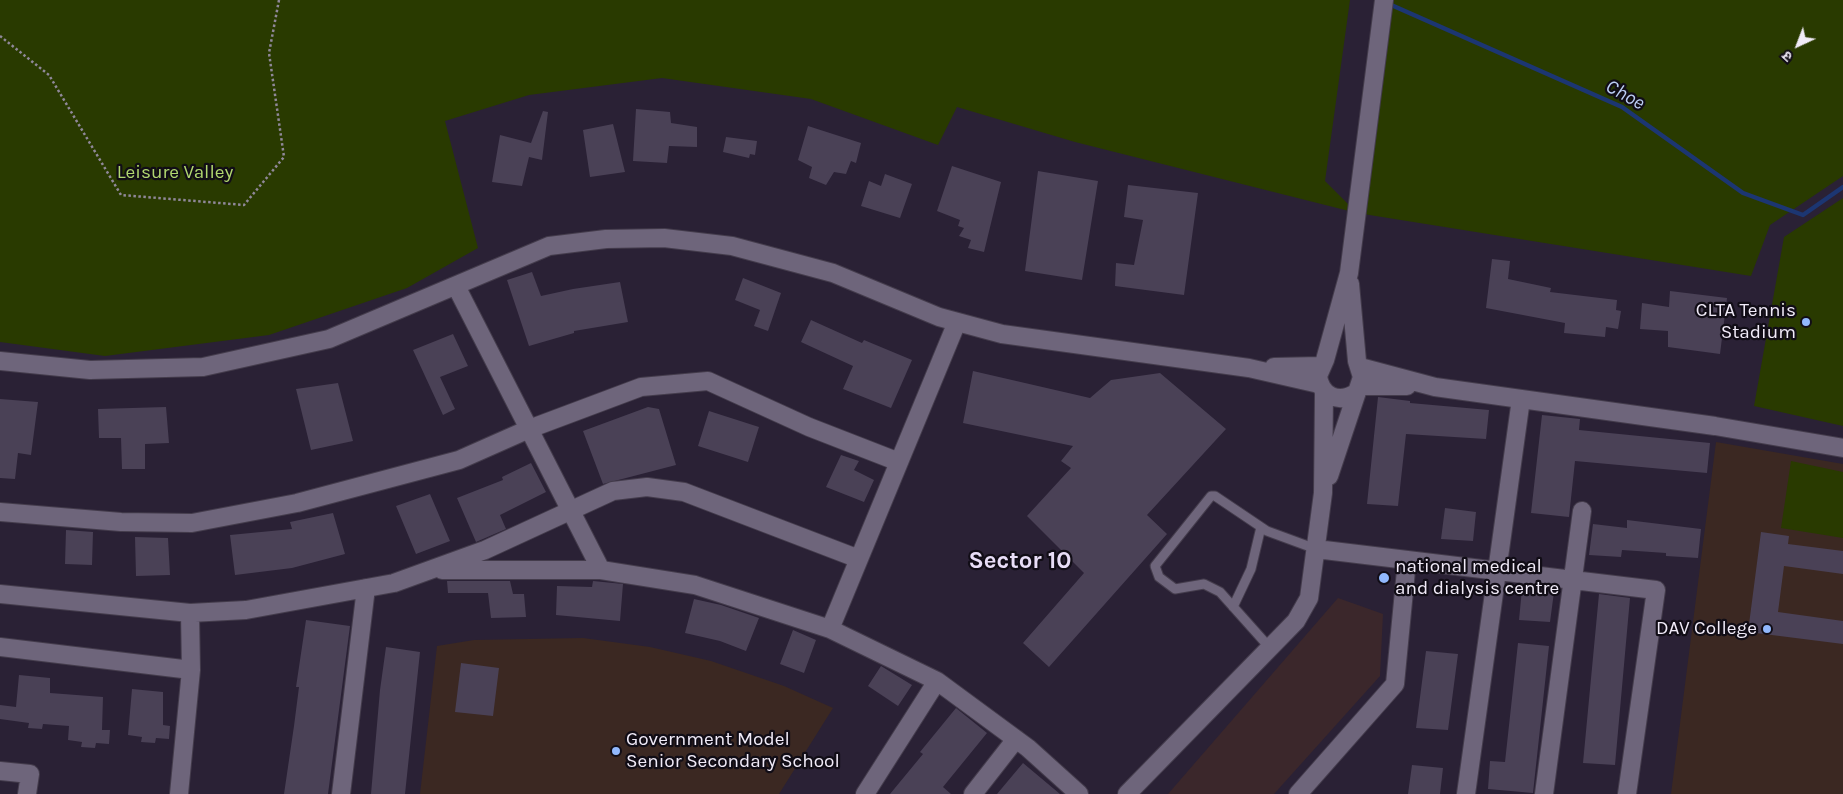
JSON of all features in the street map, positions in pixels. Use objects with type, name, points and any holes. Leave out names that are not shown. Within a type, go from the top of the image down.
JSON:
[{"type":"street","points":[[1127,794],[1296,621],[1309,598],[1323,493],[1322,388],[1318,376],[1349,273],[1384,0]]},
{"type":"street","points":[[0,361],[90,370],[203,367],[329,339],[549,246],[606,239],[664,238],[732,246],[833,273],[939,317],[1002,334],[1249,368],[1322,388],[1331,397],[1340,399],[1358,389],[1435,387]]},
{"type":"street","points":[[1323,493],[1362,377],[1349,273]]},
{"type":"street","points":[[456,286],[601,570]]},
{"type":"street","points":[[830,629],[957,322]]},
{"type":"street","points":[[1249,368],[1323,363],[1341,354],[1359,364],[1435,387],[1715,426],[1843,448]]},
{"type":"street","points":[[0,512],[121,522],[192,523],[297,503],[459,460],[529,429],[641,387],[708,381],[809,427],[899,462]]},
{"type":"street","points":[[1466,794],[1495,571],[1521,399]]},
{"type":"street","points":[[0,594],[190,613],[246,610],[394,583],[486,550],[613,491],[647,487],[684,492],[859,559]]},
{"type":"street","points":[[1544,794],[1582,510]]},
{"type":"street","points":[[1316,549],[1656,590],[1628,794]]},
{"type":"street","points":[[1298,794],[1395,684],[1407,560]]},
{"type":"street","points":[[430,570],[601,570],[695,585],[830,629],[937,681],[1016,739],[1079,794]]},
{"type":"street","points":[[341,794],[366,588]]},
{"type":"street","points":[[179,794],[191,670],[190,613]]},
{"type":"street","points":[[0,647],[191,670]]},
{"type":"street","points":[[864,794],[937,681]]},
{"type":"street","points":[[973,794],[1016,739]]},
{"type":"street","points":[[0,770],[30,774],[27,794]]},
{"type":"lane","points":[[1270,648],[1224,596],[1204,584],[1176,589],[1159,578],[1154,566],[1211,496],[1215,496],[1261,527],[1316,549]]},
{"type":"lane","points":[[1233,607],[1251,569],[1261,527]]},
{"type":"path","points":[[0,36],[49,76],[121,195],[244,205],[284,157],[269,53],[279,0]]},
{"type":"shaded area","name":"DAV College","points":[[1716,442],[1843,464],[1843,794],[1671,794]]},
{"type":"shaded area","points":[[1338,598],[1383,614],[1380,676],[1274,794],[1168,794]]},
{"type":"shaded area","name":"Government Model Senior Secondary School","points":[[583,638],[650,647],[711,661],[784,686],[833,708],[779,794],[420,794],[437,646],[474,640]]},
{"type":"green space","name":"Leisure Valley","points":[[0,0],[1350,0],[1325,181],[1356,212],[1393,0],[1843,0],[1843,176],[1770,225],[1751,276],[1357,213],[1075,142],[957,107],[938,145],[811,99],[662,78],[529,95],[445,121],[478,248],[407,288],[269,335],[105,356],[0,342]]},
{"type":"green space","name":"CLTA Tennis Stadium","points":[[1843,198],[1843,426],[1754,406],[1784,237]]},
{"type":"green space","points":[[1791,461],[1843,472],[1843,538],[1781,528]]},
{"type":"building","points":[[636,109],[670,112],[671,123],[697,127],[697,147],[669,146],[667,163],[633,161]]},
{"type":"building","points":[[543,111],[548,112],[542,160],[529,157],[522,186],[492,182],[500,135],[531,143]]},
{"type":"building","points":[[613,124],[625,172],[590,177],[583,130]]},
{"type":"building","points":[[808,126],[861,143],[856,163],[851,161],[846,174],[834,172],[826,185],[809,178],[812,167],[798,160]]},
{"type":"building","points":[[726,137],[757,141],[755,155],[750,154],[749,158],[723,152]]},
{"type":"building","points":[[952,166],[1001,182],[984,252],[968,248],[971,240],[959,236],[964,228],[958,226],[960,220],[937,211]]},
{"type":"building","points":[[1038,171],[1098,181],[1082,280],[1025,271]]},
{"type":"building","points":[[885,174],[912,184],[900,218],[861,206],[869,181],[881,186]]},
{"type":"building","points":[[1128,185],[1198,193],[1184,295],[1115,286],[1116,263],[1134,265],[1143,220],[1124,217]]},
{"type":"building","points":[[1492,259],[1510,261],[1508,279],[1551,288],[1550,292],[1617,300],[1616,310],[1621,311],[1618,329],[1606,327],[1605,337],[1564,333],[1565,323],[1486,308]]},
{"type":"building","points":[[532,272],[541,296],[620,282],[628,322],[574,331],[574,333],[529,346],[507,280]]},
{"type":"building","points":[[743,278],[781,293],[768,331],[754,326],[760,310],[735,300]]},
{"type":"building","points":[[1670,291],[1727,298],[1720,354],[1668,347],[1668,331],[1640,329],[1642,303],[1669,307]]},
{"type":"building","points":[[811,320],[862,343],[864,340],[912,360],[891,408],[843,389],[853,366],[801,342]]},
{"type":"building","points":[[453,334],[468,366],[440,377],[455,409],[443,415],[413,350]]},
{"type":"building","points":[[973,371],[1090,398],[1111,380],[1160,373],[1226,429],[1147,515],[1167,534],[1049,667],[1023,643],[1084,573],[1027,516],[1071,468],[1061,461],[1073,446],[963,423]]},
{"type":"building","points":[[338,383],[353,441],[311,450],[296,389]]},
{"type":"building","points":[[1378,397],[1410,401],[1410,403],[1489,410],[1486,439],[1406,434],[1398,506],[1367,504]]},
{"type":"building","points":[[0,399],[38,402],[31,455],[18,453],[15,479],[0,478]]},
{"type":"building","points":[[166,407],[169,443],[145,444],[145,469],[122,469],[121,438],[99,438],[98,409]]},
{"type":"building","points":[[648,407],[659,409],[676,465],[603,484],[583,431]]},
{"type":"building","points":[[709,411],[759,427],[748,462],[698,446]]},
{"type":"building","points":[[1542,415],[1580,419],[1579,430],[1710,443],[1707,473],[1575,461],[1569,517],[1531,513]]},
{"type":"building","points":[[841,455],[859,461],[854,470],[874,480],[864,502],[826,487]]},
{"type":"building","points":[[531,463],[546,492],[500,515],[506,529],[476,542],[457,498],[503,480],[502,477]]},
{"type":"building","points":[[430,494],[450,541],[416,554],[396,506]]},
{"type":"building","points":[[1445,508],[1476,512],[1473,541],[1441,539]]},
{"type":"building","points":[[333,513],[345,554],[292,568],[235,575],[230,535],[292,529],[290,522]]},
{"type":"building","points":[[1627,520],[1701,529],[1698,558],[1666,556],[1666,553],[1622,550],[1621,557],[1589,555],[1593,524],[1627,528]]},
{"type":"building","points":[[66,530],[93,532],[92,565],[65,564]]},
{"type":"building","points":[[1761,532],[1789,536],[1788,544],[1843,551],[1843,574],[1784,566],[1778,612],[1843,621],[1843,644],[1748,632]]},
{"type":"building","points":[[135,537],[168,538],[170,575],[136,576]]},
{"type":"building","points":[[447,581],[510,581],[513,594],[524,594],[526,617],[491,618],[488,593],[448,593]]},
{"type":"building","points":[[593,581],[623,584],[620,621],[556,615],[557,586],[592,587]]},
{"type":"building","points":[[1522,589],[1554,592],[1550,622],[1519,620]]},
{"type":"building","points":[[1599,594],[1630,598],[1615,765],[1583,763]]},
{"type":"building","points":[[694,599],[721,605],[759,618],[746,651],[720,641],[685,633]]},
{"type":"building","points":[[306,620],[350,626],[328,794],[284,794],[299,687],[296,687]]},
{"type":"building","points":[[793,630],[816,640],[804,673],[780,664]]},
{"type":"building","points":[[1518,643],[1549,646],[1533,793],[1488,789],[1490,761],[1505,762]]},
{"type":"building","points":[[386,647],[420,652],[405,794],[371,794],[380,690]]},
{"type":"building","points":[[1426,651],[1458,654],[1448,730],[1416,728]]},
{"type":"building","points":[[461,663],[499,668],[493,716],[455,712]]},
{"type":"building","points":[[881,666],[912,685],[898,706],[868,686]]},
{"type":"building","points":[[19,675],[50,678],[50,693],[103,697],[102,730],[110,730],[109,744],[96,743],[95,748],[81,747],[82,742],[68,740],[69,726],[43,724],[42,729],[28,728],[29,723],[0,719],[0,705],[16,707]]},
{"type":"building","points":[[132,689],[163,692],[163,725],[170,726],[169,739],[156,738],[155,743],[141,742],[142,737],[128,735]]},
{"type":"building","points":[[956,708],[987,733],[943,787],[951,794],[890,794],[923,754],[920,752]]},
{"type":"building","points":[[1023,763],[1060,794],[997,794]]},
{"type":"building","points":[[1412,765],[1443,768],[1440,794],[1408,794]]},
{"type":"waterway","name":"Choe","points":[[1389,4],[1622,107],[1743,193],[1803,215],[1843,187]]},
{"type":"place","name":"CLTA Tennis Stadium","points":[[1806,322]]},
{"type":"place","name":"national medical and dialysis centre","points":[[1384,578]]},
{"type":"place","name":"DAV College","points":[[1767,629]]},
{"type":"place","name":"Government Model Senior Secondary School","points":[[616,751]]},
{"type":"district","name":"Sector 10","points":[[1020,561]]}]
